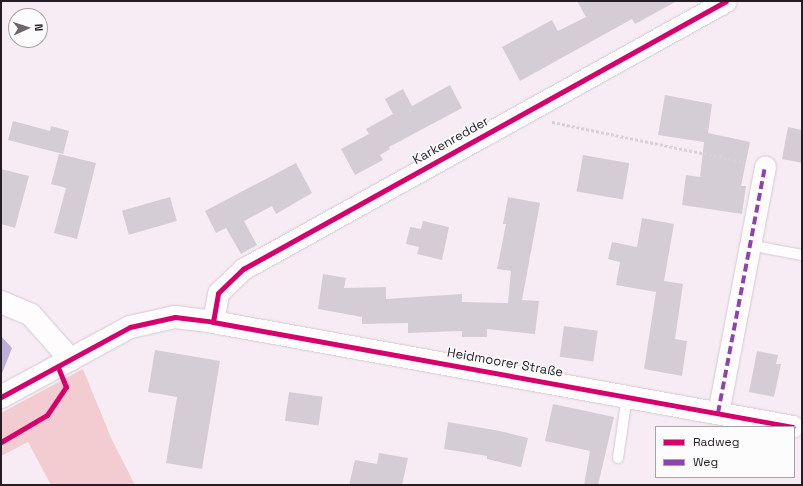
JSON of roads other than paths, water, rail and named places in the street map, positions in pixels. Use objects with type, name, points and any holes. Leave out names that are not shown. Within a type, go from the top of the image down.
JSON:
[{"type":"street","name":"Karkenredder","points":[[213,322],[218,293],[243,269],[726,1]]},
{"type":"street","points":[[718,413],[765,166]]},
{"type":"street","points":[[1,302],[31,315],[70,360]]},
{"type":"street","name":"Heidmoorer Straße","points":[[1,398],[130,327],[175,317],[213,322],[789,426]]},
{"type":"lane","points":[[750,245],[802,255]]},
{"type":"lane","points":[[618,458],[627,396]]}]
